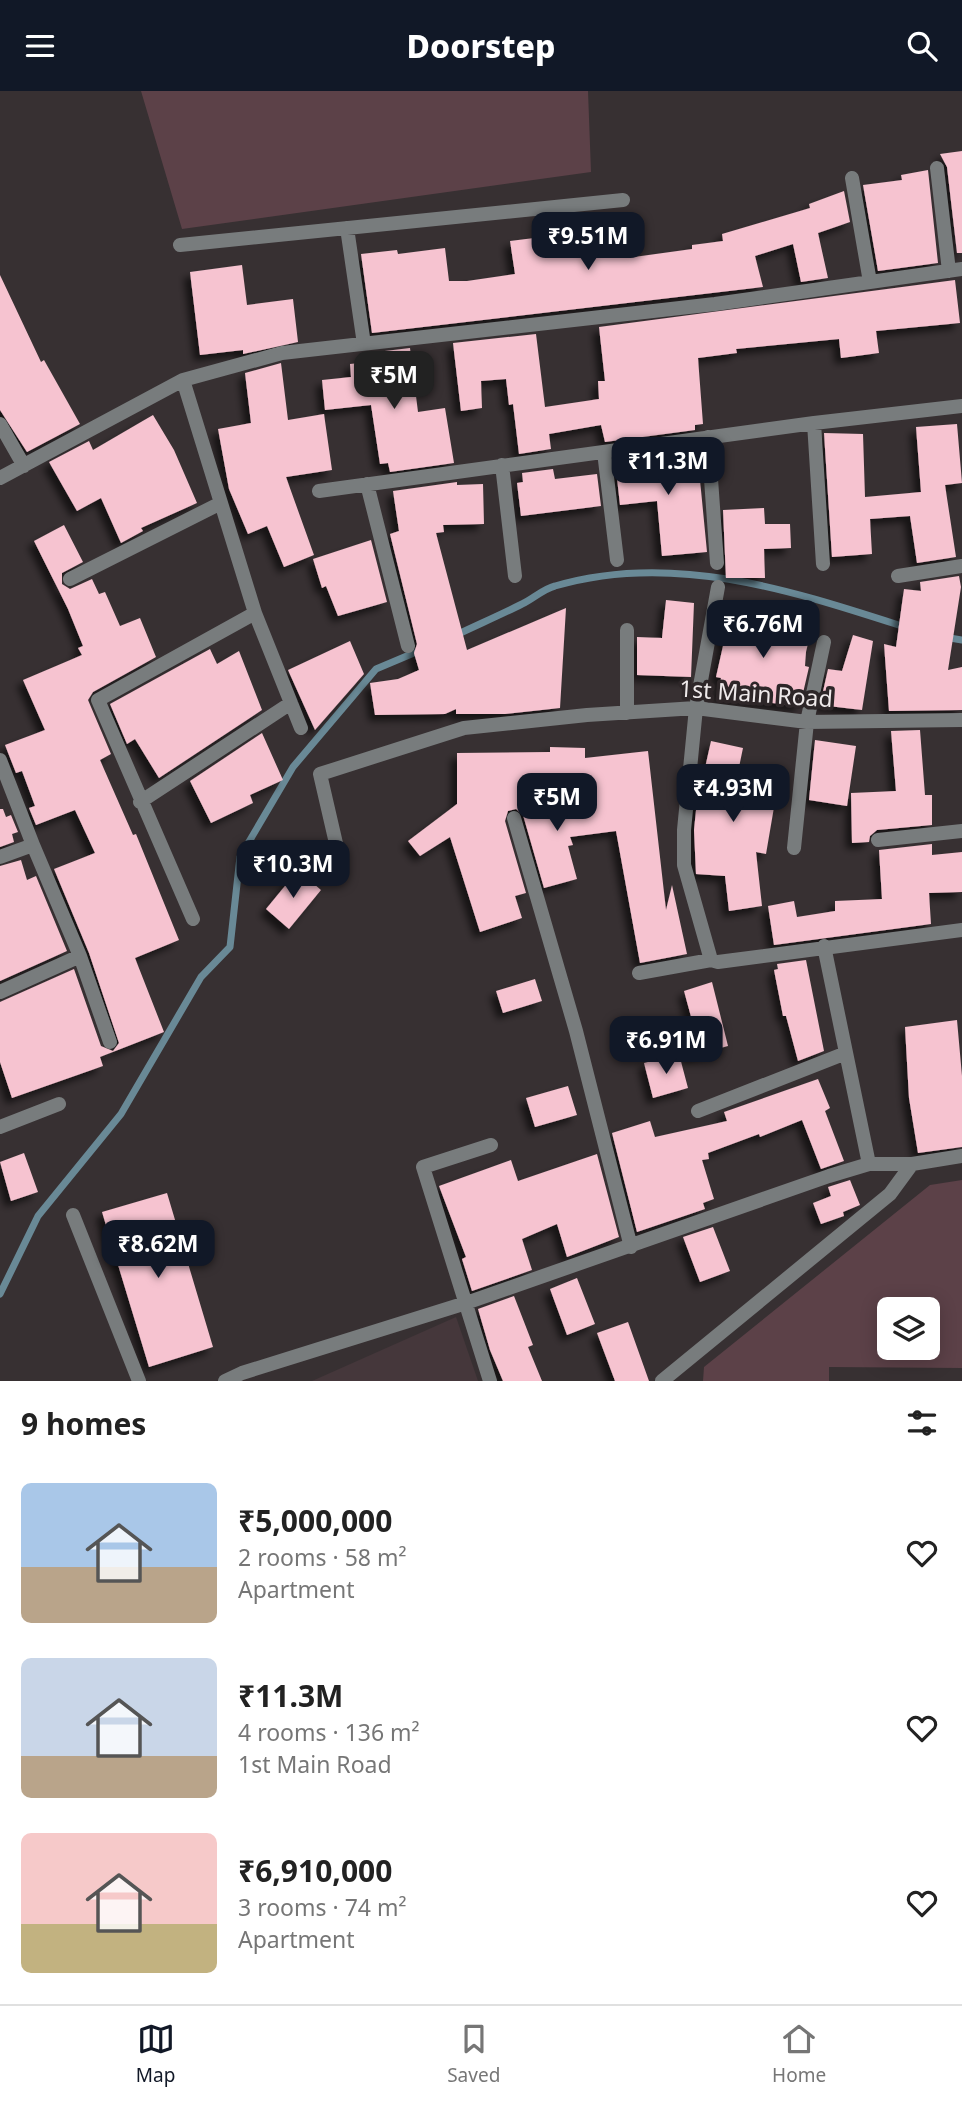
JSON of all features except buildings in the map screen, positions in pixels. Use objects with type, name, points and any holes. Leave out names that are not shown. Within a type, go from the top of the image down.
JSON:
[{"type":"street","points":[[0,478],[183,380],[282,353],[715,304],[956,270],[937,168]]},
{"type":"street","points":[[852,178],[870,282]]},
{"type":"street","points":[[180,245],[623,200]]},
{"type":"street","points":[[347,228],[365,344]]},
{"type":"street","points":[[183,380],[255,613],[301,728]]},
{"type":"street","points":[[319,491],[708,437],[962,406]]},
{"type":"street","points":[[814,423],[823,565]]},
{"type":"street","points":[[0,424],[24,467]]},
{"type":"street","points":[[708,437],[717,563]]},
{"type":"street","points":[[604,451],[617,560]]},
{"type":"street","points":[[502,465],[515,576]]},
{"type":"street","points":[[368,484],[408,646]]},
{"type":"street","points":[[70,579],[221,503]]},
{"type":"street","points":[[898,576],[962,566]]},
{"type":"street","points":[[711,960],[684,866],[696,708],[718,587]]},
{"type":"street","points":[[193,919],[98,700],[255,613]]},
{"type":"street","points":[[627,630],[628,713]]},
{"type":"street","points":[[794,848],[807,722],[824,642]]},
{"type":"street","points":[[140,801],[291,703]]},
{"type":"street","name":"1st Main Road","points":[[341,866],[320,774],[464,728],[696,708],[807,722],[962,720]]},
{"type":"street","points":[[0,760],[80,956],[110,1042]]},
{"type":"street","points":[[514,818],[576,1031],[631,1247]]},
{"type":"street","points":[[878,839],[962,831]]},
{"type":"street","points":[[0,857],[33,845]]},
{"type":"street","points":[[639,973],[711,960],[718,962],[962,930]]},
{"type":"street","points":[[824,946],[869,1164]]},
{"type":"street","points":[[0,992],[80,956]]},
{"type":"street","points":[[698,1111],[846,1053]]},
{"type":"street","points":[[2,1121],[59,1104]]},
{"type":"street","points":[[490,1381],[423,1167],[491,1145]]},
{"type":"street","points":[[225,1381],[466,1303],[869,1164],[912,1164],[962,1156]]},
{"type":"street","points":[[662,1381],[890,1194],[912,1164]]},
{"type":"street","points":[[73,1215],[139,1381]]},
{"type":"shaded area","points":[[141,91],[588,91],[591,172],[182,229]]},
{"type":"shaded area","points":[[962,1180],[962,1368],[829,1367],[829,1381],[703,1381],[704,1367],[930,1185]]},
{"type":"shaded area","points":[[456,1317],[478,1381],[312,1381]]},
{"type":"waterway","points":[[454,636],[551,587],[599,576],[644,573],[688,574],[776,589],[905,627]]},
{"type":"waterway","points":[[944,637],[962,640]]},
{"type":"waterway","points":[[0,1294],[38,1216],[121,1114],[201,977],[230,947],[240,857],[293,767],[376,669],[421,650]]}]
